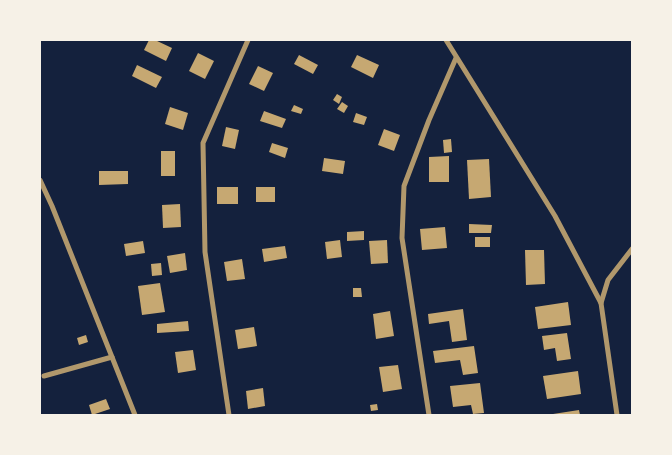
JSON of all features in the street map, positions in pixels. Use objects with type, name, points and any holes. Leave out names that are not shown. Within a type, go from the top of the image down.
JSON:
[{"type":"street","points":[[229,415],[205,252],[203,143],[248,40]]},
{"type":"street","points":[[446,40],[555,216],[600,303],[617,415]]},
{"type":"street","points":[[429,415],[402,238],[404,186],[429,120],[456,58]]},
{"type":"street","points":[[40,180],[135,415]]},
{"type":"street","points":[[600,303],[608,280],[632,249]]},
{"type":"street","points":[[44,376],[112,357]]},
{"type":"building","points":[[149,40],[155,40],[172,48],[166,61],[144,50]]},
{"type":"building","points":[[198,53],[214,61],[205,79],[189,71]]},
{"type":"building","points":[[299,55],[318,65],[313,74],[294,64]]},
{"type":"building","points":[[357,55],[379,65],[373,78],[351,67]]},
{"type":"building","points":[[137,65],[162,77],[156,88],[132,76]]},
{"type":"building","points":[[258,66],[273,73],[264,91],[249,84]]},
{"type":"building","points":[[337,94],[342,97],[339,104],[333,100]]},
{"type":"building","points":[[342,102],[348,106],[344,113],[337,109]]},
{"type":"building","points":[[294,105],[303,109],[301,114],[291,111]]},
{"type":"building","points":[[170,107],[188,113],[183,130],[165,124]]},
{"type":"building","points":[[264,111],[286,119],[282,128],[260,121]]},
{"type":"building","points":[[356,113],[367,117],[364,125],[353,122]]},
{"type":"building","points":[[226,127],[239,130],[235,149],[222,146]]},
{"type":"building","points":[[384,129],[400,135],[394,151],[378,145]]},
{"type":"building","points":[[451,139],[452,152],[444,153],[443,140]]},
{"type":"building","points":[[272,143],[288,148],[285,158],[269,152]]},
{"type":"building","points":[[161,151],[175,151],[175,176],[161,176]]},
{"type":"building","points":[[449,156],[449,182],[429,182],[429,157]]},
{"type":"building","points":[[324,158],[345,161],[343,174],[322,171]]},
{"type":"building","points":[[489,159],[491,197],[469,199],[467,160]]},
{"type":"building","points":[[99,171],[128,171],[128,184],[99,185]]},
{"type":"building","points":[[217,187],[238,187],[238,204],[217,204]]},
{"type":"building","points":[[256,187],[275,187],[275,202],[256,202]]},
{"type":"building","points":[[180,204],[181,227],[163,228],[162,205]]},
{"type":"building","points":[[469,224],[492,225],[491,233],[469,233]]},
{"type":"building","points":[[445,227],[447,248],[422,250],[420,229]]},
{"type":"building","points":[[364,231],[364,240],[347,241],[347,232]]},
{"type":"building","points":[[475,237],[490,237],[490,247],[475,247]]},
{"type":"building","points":[[340,240],[342,257],[327,259],[325,242]]},
{"type":"building","points":[[387,240],[388,263],[371,264],[369,241]]},
{"type":"building","points":[[143,241],[145,253],[126,256],[124,244]]},
{"type":"building","points":[[285,246],[287,258],[264,262],[262,249]]},
{"type":"building","points":[[525,250],[544,250],[545,284],[526,285]]},
{"type":"building","points":[[185,253],[187,270],[170,273],[167,256]]},
{"type":"building","points":[[242,259],[245,279],[227,281],[224,262]]},
{"type":"building","points":[[161,263],[162,275],[152,276],[151,264]]},
{"type":"building","points":[[160,283],[165,312],[142,315],[138,286]]},
{"type":"building","points":[[353,288],[361,288],[362,297],[353,297]]},
{"type":"building","points":[[568,302],[571,325],[538,329],[535,307]]},
{"type":"building","points":[[463,309],[467,340],[452,342],[449,321],[429,324],[428,314]]},
{"type":"building","points":[[390,311],[394,336],[376,339],[373,314]]},
{"type":"building","points":[[188,321],[189,331],[157,333],[157,324]]},
{"type":"building","points":[[254,327],[257,346],[238,349],[235,330]]},
{"type":"building","points":[[567,333],[571,359],[557,361],[555,348],[544,350],[542,336]]},
{"type":"building","points":[[86,335],[88,342],[79,345],[77,338]]},
{"type":"building","points":[[474,346],[478,373],[463,375],[460,360],[435,363],[433,351]]},
{"type":"building","points":[[193,350],[196,370],[178,373],[175,352]]},
{"type":"building","points":[[398,365],[402,389],[383,392],[379,367]]},
{"type":"building","points":[[578,371],[581,394],[547,399],[543,376]]},
{"type":"building","points":[[480,383],[484,413],[473,414],[471,405],[453,407],[450,386]]},
{"type":"building","points":[[263,388],[265,406],[248,409],[246,391]]},
{"type":"building","points":[[106,399],[110,409],[92,415],[89,405]]},
{"type":"building","points":[[377,404],[378,410],[371,411],[370,405]]},
{"type":"building","points":[[579,410],[580,415],[553,414]]}]
